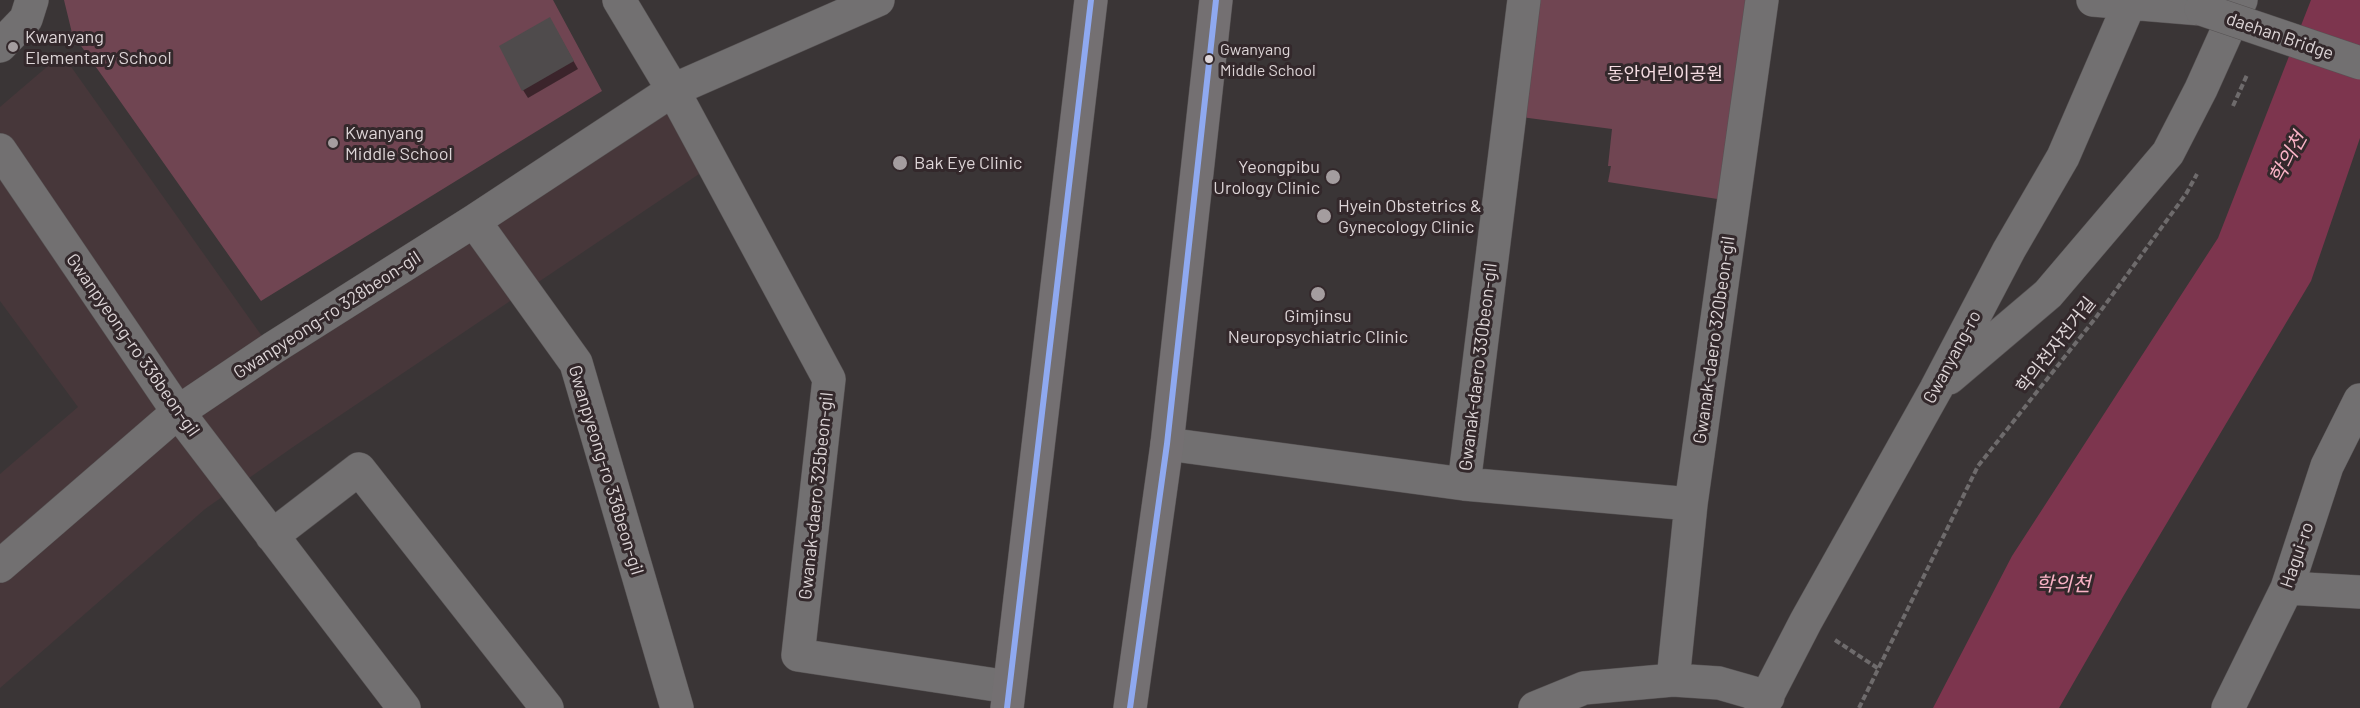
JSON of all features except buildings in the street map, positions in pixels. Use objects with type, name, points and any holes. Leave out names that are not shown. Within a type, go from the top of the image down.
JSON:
[{"type":"main road","points":[[1008,697],[1092,0]]},
{"type":"main road","points":[[1130,708],[1167,444],[1216,0]]},
{"type":"street","points":[[0,46],[26,19],[32,0]]},
{"type":"street","points":[[619,0],[673,90]]},
{"type":"street","name":"Gwanpyeong-ro 328beon-gil","points":[[0,566],[178,412],[273,348],[474,221],[673,90],[878,0]]},
{"type":"street","name":"Gwanak-daero 330beon-gil","points":[[1464,484],[1524,0]]},
{"type":"street","name":"Gwanak-daero 320beon-gil","points":[[1673,680],[1691,504],[1762,0]]},
{"type":"street","name":"daehan Bridge","points":[[2093,0],[2201,9],[2360,63]]},
{"type":"street","points":[[1936,389],[2049,294],[2168,153],[2201,89],[2241,0]]},
{"type":"street","name":"Gwanyang-ro","points":[[1765,702],[1806,621],[1936,389],[2009,250],[2063,157],[2131,2]]},
{"type":"street","name":"Gwanak-daero 325beon-gil","points":[[673,90],[829,379],[798,655],[1008,697]]},
{"type":"street","name":"Gwanpyeong-ro 336beon-gil","points":[[0,150],[178,412],[404,708]]},
{"type":"street","name":"Gwanpyeong-ro 336beon-gil","points":[[474,221],[576,363],[677,708]]},
{"type":"street","name":"Hagui-ro","points":[[2228,708],[2287,588],[2327,466],[2360,400]]},
{"type":"street","name":"Gwanak-daero 330beon-gil","points":[[1167,444],[1464,484],[1691,504]]},
{"type":"street","points":[[272,536],[359,469],[547,708]]},
{"type":"street","points":[[2287,588],[2360,592]]},
{"type":"street","points":[[1536,708],[1584,688],[1673,680],[1719,683],[1765,702]]},
{"type":"path","points":[[2230,112],[2249,71]]},
{"type":"path","name":"학의천자전거길","points":[[1859,708],[1978,466],[2108,301],[2186,194],[2203,164]]},
{"type":"path","points":[[1806,621],[1879,669]]},
{"type":"shaded area","points":[[62,54],[276,356],[671,105],[702,172],[293,447],[205,509],[0,688],[0,474],[78,407],[0,301],[0,107]]},
{"type":"green space","name":"Kwanyang Middle School","points":[[64,0],[553,0],[602,91],[261,301],[72,33]]},
{"type":"green space","name":"동안어린이공원","points":[[1535,0],[1755,0],[1724,200],[1608,182],[1612,129],[1521,117]]},
{"type":"water","name":"학의천","points":[[2311,0],[2360,0],[2360,138],[2311,281],[2059,708],[1933,708],[2012,556],[2218,238]]},
{"type":"transit line","points":[[1007,708],[1091,0]]},
{"type":"transit line","points":[[1130,708],[1167,444],[1216,0]]},
{"type":"place","name":"Kwanyang Elementary School","points":[[13,47]]},
{"type":"place","name":"Gwanyang Middle School","points":[[1209,59]]},
{"type":"place","name":"Kwanyang Middle School","points":[[333,143]]},
{"type":"place","name":"Bak Eye Clinic","points":[[900,163]]},
{"type":"place","name":"Yeongpibu Urology Clinic","points":[[1333,177]]},
{"type":"place","name":"Hyein Obstetrics & Gynecology Clinic","points":[[1324,216]]},
{"type":"place","name":"Gimjinsu Neuropsychiatric Clinic","points":[[1318,294]]}]
